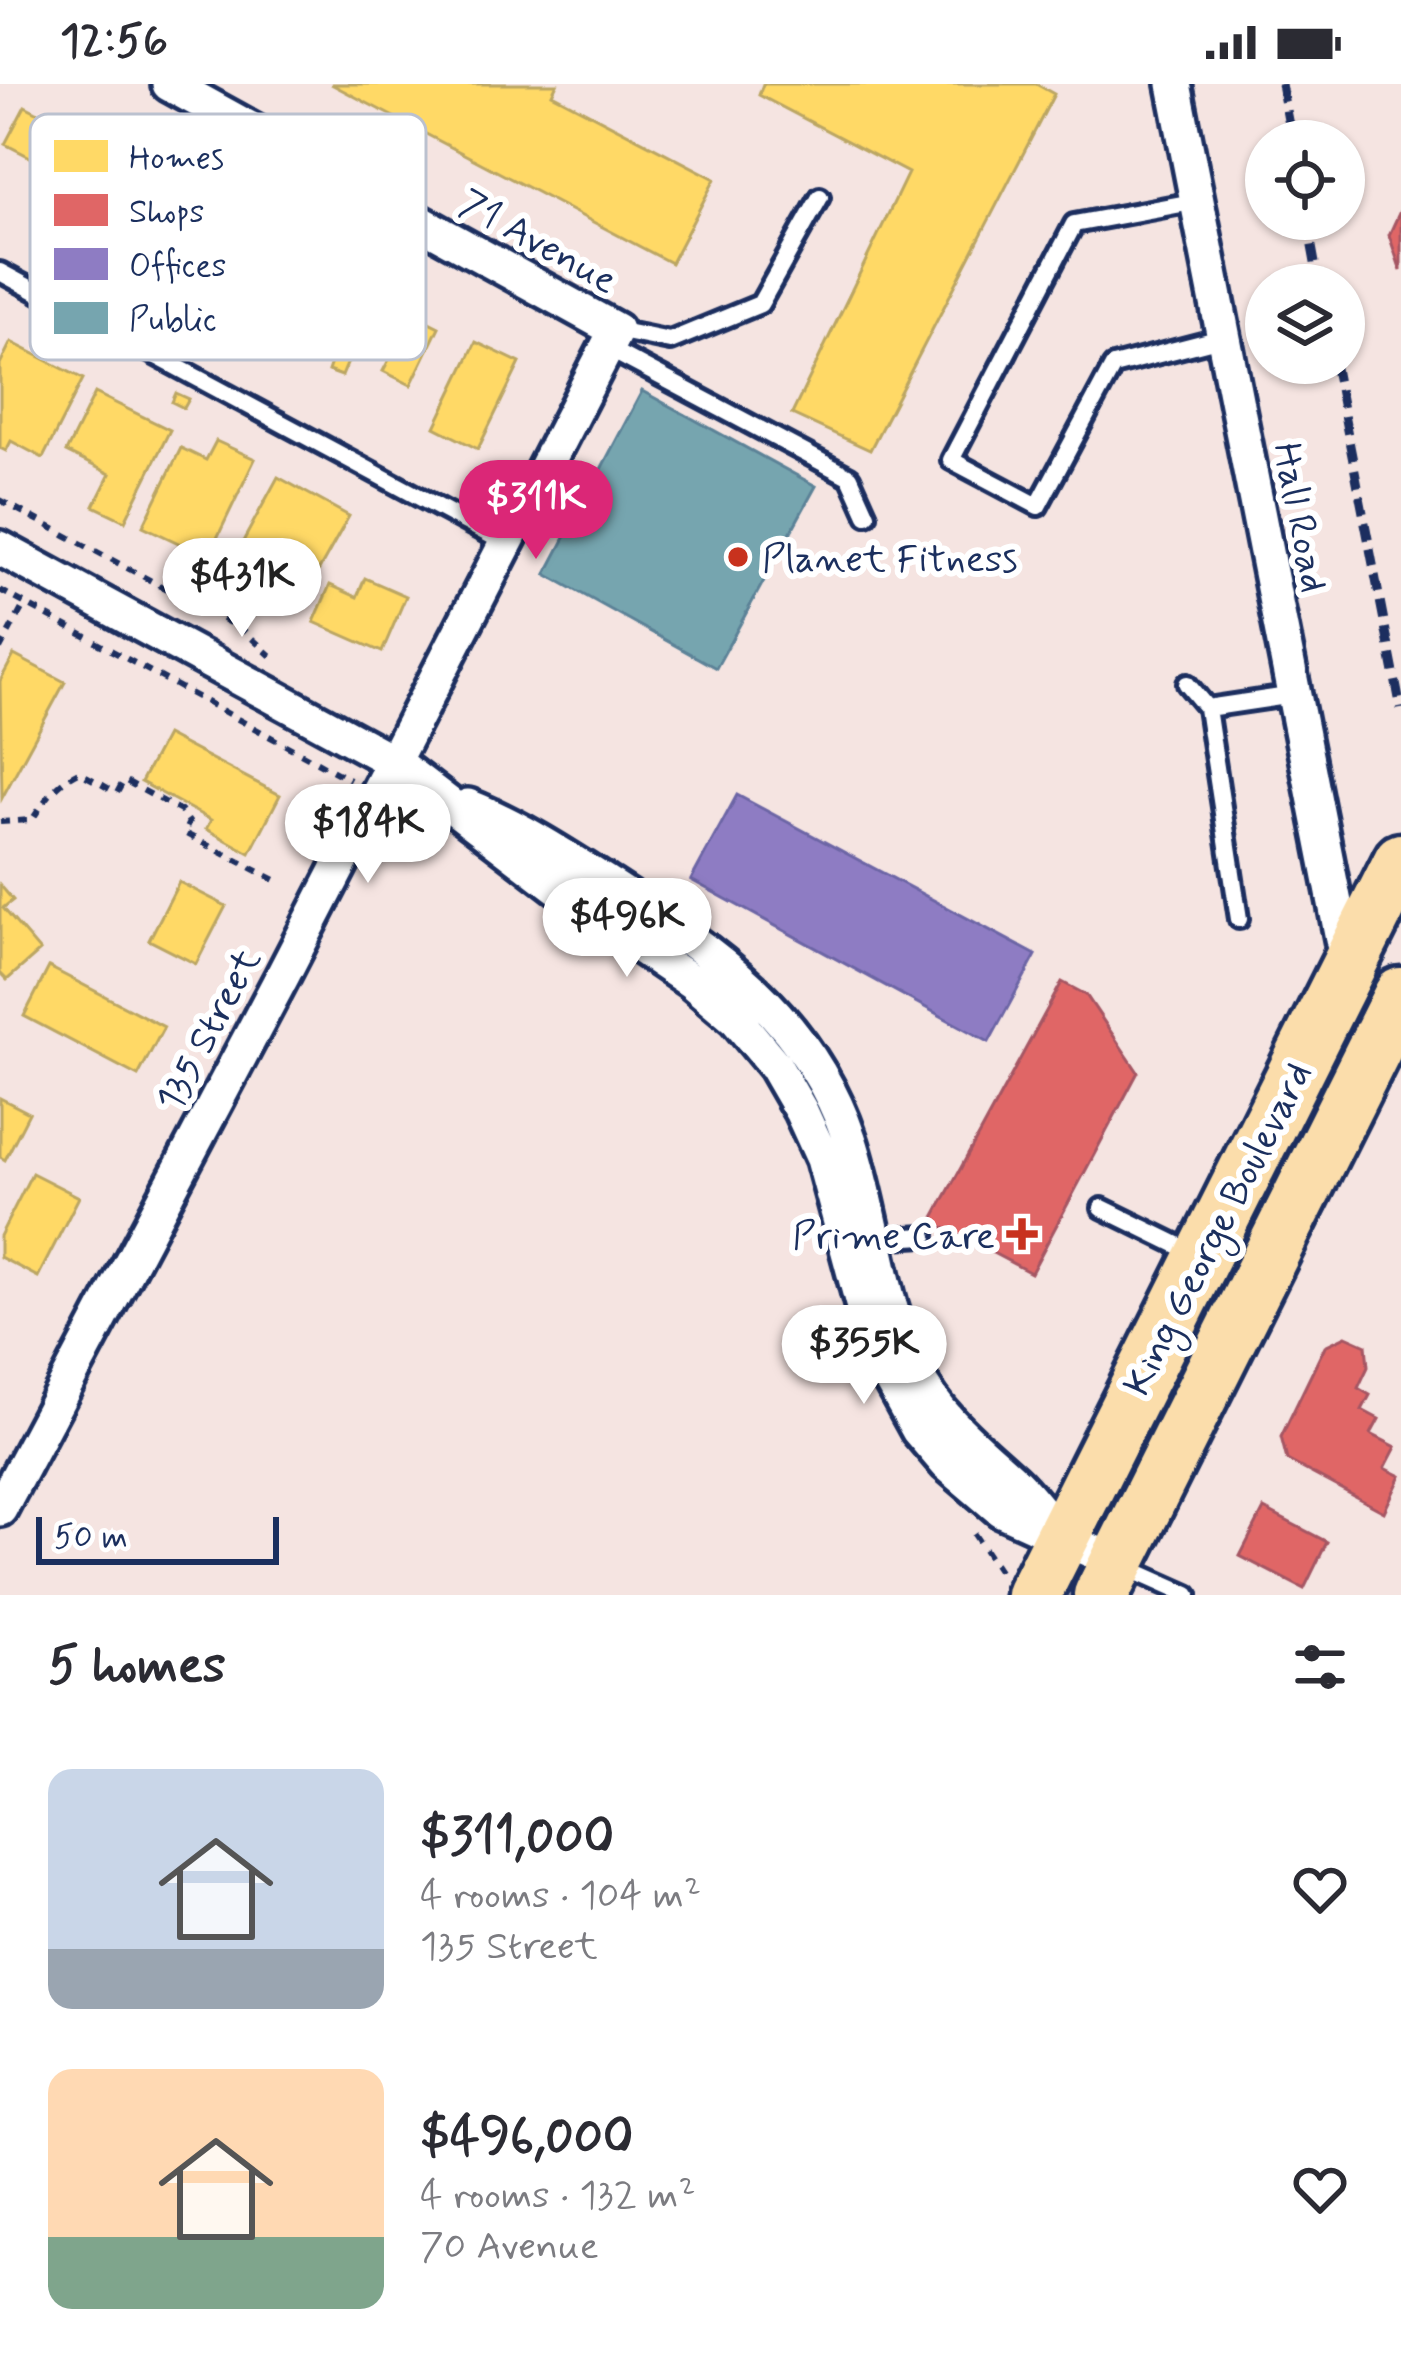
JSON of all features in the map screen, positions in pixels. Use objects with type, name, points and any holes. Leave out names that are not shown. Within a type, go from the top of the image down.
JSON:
[{"type":"main road","name":"King George Boulevard","points":[[1016,1583],[1062,1538],[1401,861]]},
{"type":"main road","points":[[1347,966],[1365,1066]]},
{"type":"main road","name":"King George Boulevard","points":[[1110,1579],[1401,995]]},
{"type":"street","name":"Hall Road","points":[[1174,84],[1347,966]]},
{"type":"street","name":"71 Avenue","points":[[191,89],[233,114]]},
{"type":"street","name":"71 Avenue","points":[[426,229],[611,339]]},
{"type":"street","name":"135 Street","points":[[0,1509],[611,339]]},
{"type":"street","points":[[0,548],[394,762],[736,1019],[775,1066],[823,1159],[875,1352],[918,1430],[987,1500],[1062,1538]]},
{"type":"street","points":[[444,797],[517,825],[698,942],[748,983],[795,1036],[824,1079],[849,1138],[899,1338],[918,1379],[975,1450],[1015,1482],[1062,1538],[1110,1579]]},
{"type":"lane","points":[[611,339],[670,341],[760,304],[820,197]]},
{"type":"lane","points":[[1198,201],[1074,224],[951,460],[1038,506],[1113,366],[1226,337]]},
{"type":"lane","points":[[0,272],[30,288]]},
{"type":"lane","points":[[611,339],[850,477],[867,515]]},
{"type":"lane","points":[[164,360],[507,544]]},
{"type":"lane","points":[[1187,684],[1207,708],[1239,920]]},
{"type":"lane","points":[[1207,708],[1294,695]]},
{"type":"lane","points":[[1102,1208],[1203,1257]]},
{"type":"lane","points":[[874,1239],[925,1237]]},
{"type":"lane","points":[[1110,1579],[1188,1595]]},
{"type":"path","points":[[0,500],[243,630],[274,658]]},
{"type":"path","points":[[0,590],[343,776]]},
{"type":"path","points":[[0,650],[25,604]]},
{"type":"path","points":[[0,821],[32,820],[48,795],[79,772],[117,793],[124,780],[181,811],[189,822],[184,833],[279,882]]},
{"type":"path","points":[[970,1529],[1016,1583]]},
{"type":"building: Homes","points":[[331,84],[557,84],[552,94],[715,179],[671,263],[426,134],[426,114],[388,114]]},
{"type":"building: Homes","points":[[763,84],[1036,84],[1054,94],[870,450],[792,414],[908,173],[759,95]]},
{"type":"building: Homes","points":[[25,106],[41,114],[30,114],[30,157],[5,144]]},
{"type":"building: Homes","points":[[426,320],[439,327],[426,354]]},
{"type":"building: Homes","points":[[11,342],[30,352],[30,360],[46,360],[83,379],[43,458],[11,441],[6,451],[0,448],[0,364]]},
{"type":"building: Homes","points":[[476,342],[520,363],[478,449],[435,427]]},
{"type":"building: Homes","points":[[332,360],[349,360],[342,376],[328,371]]},
{"type":"building: Homes","points":[[389,360],[423,360],[411,385],[383,371]]},
{"type":"building: Homes","points":[[95,393],[170,430],[125,521],[94,506],[110,474],[66,452]]},
{"type":"building: Homes","points":[[176,393],[189,399],[184,408],[172,402]]},
{"type":"building: Homes","points":[[216,441],[255,459],[208,557],[143,526],[181,448],[206,460]]},
{"type":"building: Homes","points":[[278,477],[349,516],[314,579],[273,557],[257,587],[227,571]]},
{"type":"building: Homes","points":[[365,578],[406,596],[382,652],[314,622],[330,585],[357,597]]},
{"type":"building: Homes","points":[[14,655],[65,682],[2,798],[0,681]]},
{"type":"building: Homes","points":[[166,735],[280,795],[250,853],[206,829],[211,820],[141,782]]},
{"type":"building: Homes","points":[[179,882],[226,906],[196,964],[149,940]]},
{"type":"building: Homes","points":[[0,885],[13,900],[3,908],[40,951],[7,980],[0,973]]},
{"type":"building: Homes","points":[[49,967],[164,1027],[138,1076],[24,1016]]},
{"type":"building: Homes","points":[[0,1098],[29,1113],[5,1160],[0,1157]]},
{"type":"building: Homes","points":[[32,1173],[79,1197],[38,1277],[0,1257],[0,1236]]},
{"type":"building: Shops","points":[[1401,209],[1401,271],[1389,235]]},
{"type":"building: Shops","points":[[1062,982],[1086,995],[1138,1072],[1031,1273],[932,1221]]},
{"type":"building: Shops","points":[[1346,1336],[1366,1345],[1368,1367],[1358,1388],[1370,1395],[1362,1410],[1379,1419],[1371,1434],[1396,1447],[1385,1468],[1401,1476],[1384,1512],[1287,1460],[1281,1437],[1325,1346]]},
{"type":"building: Shops","points":[[1264,1509],[1327,1542],[1304,1589],[1240,1556]]},
{"type":"building: Offices","points":[[737,795],[1036,955],[989,1042],[691,880]]},
{"type":"building: Public","points":[[642,391],[816,486],[716,668],[546,574]]},
{"type":"railway","points":[[1281,84],[1288,120]]},
{"type":"railway","points":[[1311,240],[1315,264]]},
{"type":"railway","points":[[1338,384],[1401,709]]},
{"type":"place","name":"Planet Fitness","points":[[738,557]]},
{"type":"place","name":"Prime Care","points":[[1022,1234]]}]
